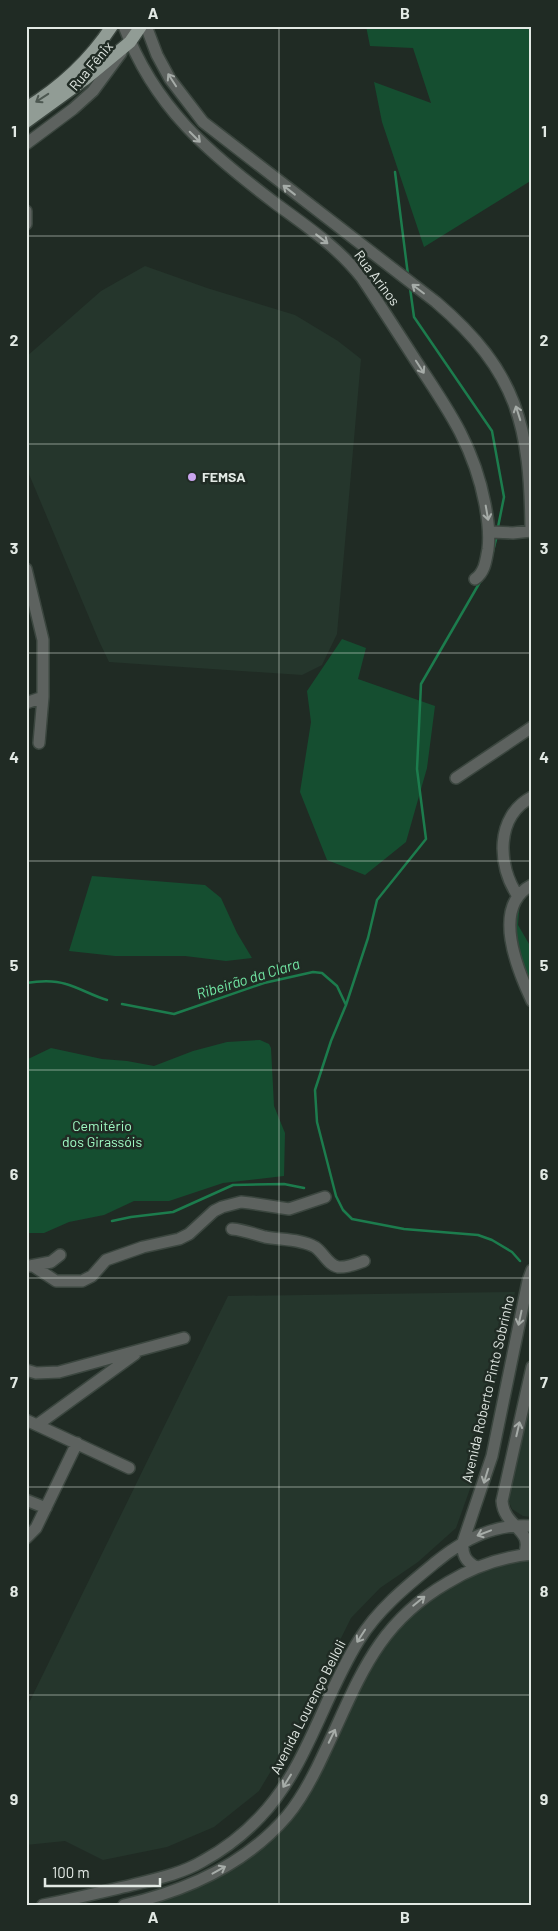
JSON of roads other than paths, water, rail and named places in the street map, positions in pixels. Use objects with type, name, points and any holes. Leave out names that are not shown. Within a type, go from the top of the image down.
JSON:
[{"type":"main road","points":[[26,108],[46,96],[84,63],[112,26]]},
{"type":"main road","points":[[26,122],[84,80],[130,42],[141,26]]},
{"type":"street","name":"Rua Arinos","points":[[124,26],[136,56],[163,99],[180,121],[199,141],[248,183],[327,242],[349,261],[434,388],[467,444],[476,465],[490,532],[485,565],[480,575],[475,579]]},
{"type":"street","name":"Rua Arinos","points":[[146,26],[157,55],[170,79],[203,122],[436,302],[460,323],[491,359],[514,403],[523,430],[530,491],[531,531]]},
{"type":"street","name":"Rua Fênix","points":[[26,144],[73,109],[93,91],[130,42]]},
{"type":"street","points":[[26,211],[26,224]]},
{"type":"street","points":[[490,532],[513,533],[531,531]]},
{"type":"street","points":[[26,569],[43,640],[43,697],[39,743]]},
{"type":"street","points":[[26,703],[43,697]]},
{"type":"street","points":[[456,778],[532,727]]},
{"type":"street","points":[[518,896],[510,885],[506,872],[503,841],[505,828],[510,816],[519,806],[532,797]]},
{"type":"street","points":[[532,885],[518,896],[512,915],[510,941],[517,968],[532,1002]]},
{"type":"street","points":[[30,1266],[56,1280],[82,1281],[90,1278],[103,1263],[110,1259],[143,1247],[179,1239],[190,1234],[222,1207],[241,1202],[289,1209],[325,1197]]},
{"type":"street","points":[[232,1229],[309,1245],[321,1252],[330,1263],[338,1267],[350,1266],[364,1261]]},
{"type":"street","points":[[30,1266],[50,1262],[60,1255]]},
{"type":"street","name":"Avenida Roberto Pinto Sobrinho","points":[[463,1542],[492,1456],[530,1277]]},
{"type":"street","points":[[26,1370],[36,1373],[59,1372],[184,1338]]},
{"type":"street","points":[[37,1425],[142,1350]]},
{"type":"street","points":[[124,1905],[182,1889],[222,1869],[260,1844],[288,1814],[309,1782],[368,1662],[392,1626],[418,1601],[476,1567],[528,1554],[527,1540],[506,1515],[502,1501],[532,1367]]},
{"type":"street","points":[[26,1420],[129,1468]]},
{"type":"street","points":[[26,1538],[36,1528],[77,1443]]},
{"type":"street","points":[[26,1500],[46,1508]]},
{"type":"street","name":"Avenida Lourenço Belloli","points":[[43,1905],[158,1879],[179,1872],[203,1861],[244,1831],[265,1811],[294,1770],[347,1660],[369,1625],[399,1594],[463,1542],[485,1532],[513,1525],[532,1526]]},
{"type":"street","points":[[463,1542],[462,1550],[464,1557],[476,1567]]},
{"type":"waterway","points":[[395,172],[408,275]]},
{"type":"waterway","points":[[410,288],[414,317],[492,431],[504,497],[498,527]]},
{"type":"waterway","points":[[490,564],[496,539]]},
{"type":"waterway","points":[[346,1005],[368,938],[377,900],[426,839],[417,769],[421,684],[480,582]]},
{"type":"waterway","name":"Ribeirão da Clara","points":[[122,1004],[174,1014],[264,983],[313,972],[322,973],[337,986],[346,1005],[331,1041],[315,1090],[317,1122],[336,1196],[343,1210],[352,1219],[404,1229],[478,1235],[492,1240],[512,1252],[520,1261]]},
{"type":"waterway","name":"Ribeirão da Clara","points":[[26,983],[46,981],[61,983],[107,1000]]},
{"type":"waterway","points":[[112,1221],[173,1212],[233,1185],[284,1184],[304,1188]]},
{"type":"place","name":"FEMSA","points":[[192,477]]},
{"type":"park label","name":"Cemitério dos Girassóis","points":[[102,1134]]}]
